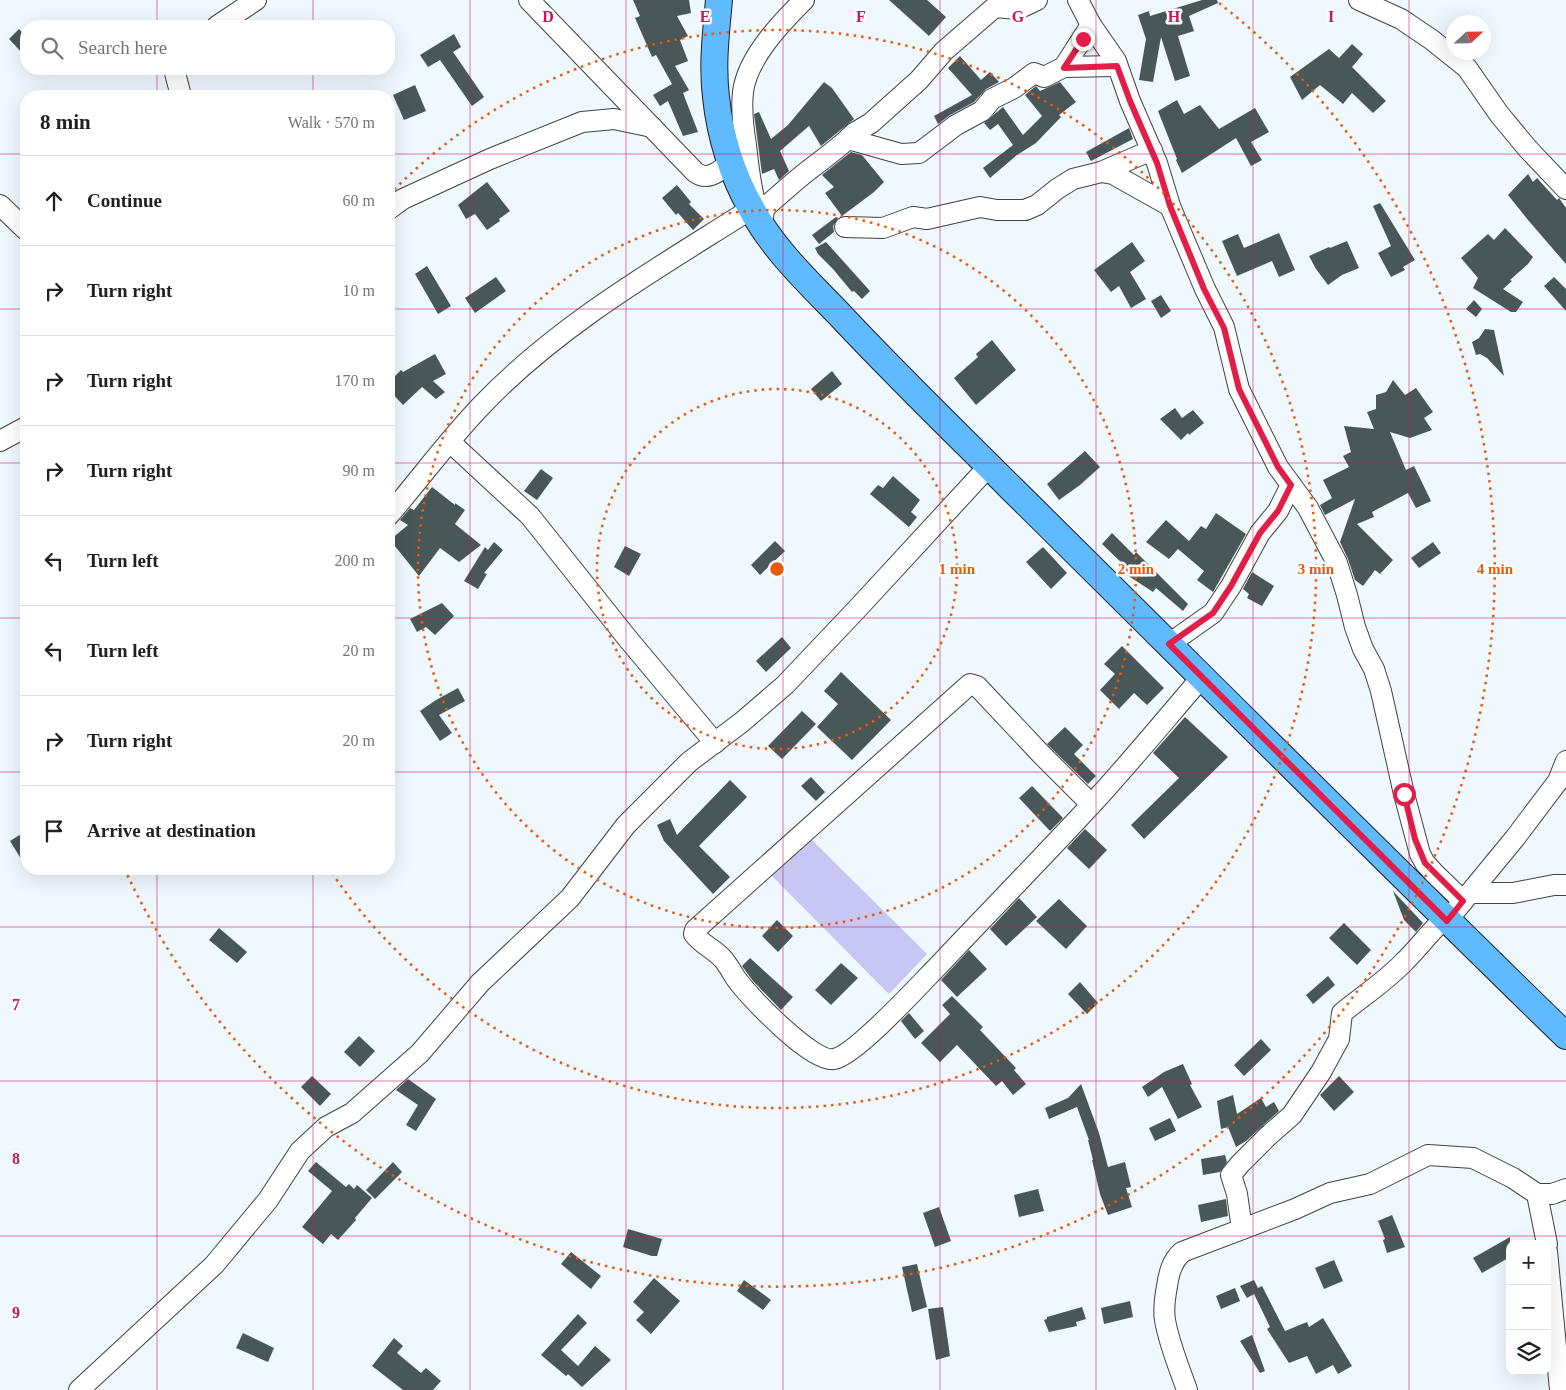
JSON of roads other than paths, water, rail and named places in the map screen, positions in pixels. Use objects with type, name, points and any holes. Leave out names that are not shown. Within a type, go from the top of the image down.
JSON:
[{"type":"main road","points":[[719,0],[714,62],[720,125],[730,163],[756,218],[780,252],[989,466],[1202,677],[1456,908],[1566,1036]]},
{"type":"street","points":[[226,20],[256,0]]},
{"type":"street","points":[[529,0],[700,176],[706,177],[716,173],[730,163]]},
{"type":"street","points":[[756,218],[742,116],[743,91],[748,74],[758,54],[804,0]]},
{"type":"street","points":[[395,508],[482,405],[532,358],[577,322],[756,218],[764,208],[785,192],[808,170],[832,153],[854,133],[871,123],[919,80],[944,51],[994,7],[1018,9],[1037,0]]},
{"type":"street","points":[[1078,0],[1091,24],[1116,61],[1130,101],[1157,163],[1170,206],[1204,289],[1224,328],[1239,389],[1278,467],[1308,508],[1337,563],[1348,595],[1355,627],[1363,649],[1374,669],[1381,691],[1404,794],[1420,854],[1456,908]]},
{"type":"street","points":[[1359,0],[1401,19],[1468,68],[1482,90],[1522,142],[1566,189]]},
{"type":"street","points":[[1064,68],[1091,24]]},
{"type":"street","points":[[849,138],[901,154],[919,153],[956,125],[982,111],[992,99],[1014,88],[1034,73],[1044,77],[1064,68],[1117,66]]},
{"type":"street","points":[[176,75],[179,90]]},
{"type":"street","points":[[395,205],[490,159],[582,122],[614,119],[652,127]]},
{"type":"street","points":[[845,228],[883,228],[913,217],[927,219],[980,207],[997,210],[1025,210],[1038,205],[1057,189],[1073,179],[1101,172],[1152,150]]},
{"type":"street","points":[[1101,172],[1113,174],[1170,206]]},
{"type":"street","points":[[0,205],[20,224]]},
{"type":"street","points":[[0,441],[20,430]]},
{"type":"street","points":[[450,442],[530,516],[628,639],[715,742]]},
{"type":"street","points":[[78,1390],[214,1265],[268,1200],[300,1151],[326,1127],[352,1113],[420,1053],[480,983],[570,898],[626,825],[689,762],[742,722],[785,685],[989,466]]},
{"type":"street","points":[[1169,644],[1213,613],[1231,586],[1260,533],[1278,511],[1291,485]]},
{"type":"street","points":[[1092,804],[1041,754],[977,686],[970,684],[695,930],[694,934],[724,959],[738,980],[758,1003],[804,1047],[824,1059],[834,1059],[852,1050],[876,1028],[1092,804],[1202,677]]},
{"type":"street","points":[[1242,1229],[1231,1175],[1261,1143],[1292,1116],[1322,1072],[1339,1039],[1342,1013],[1405,961],[1428,934],[1456,908],[1558,781],[1566,761]]},
{"type":"street","points":[[1456,908],[1513,893],[1554,885],[1566,885]]},
{"type":"street","points":[[1187,1390],[1171,1345],[1165,1320],[1164,1304],[1172,1264],[1182,1252],[1295,1209],[1330,1193],[1370,1184],[1428,1155],[1473,1158],[1506,1174],[1537,1194],[1552,1194],[1566,1189]]},
{"type":"street","points":[[1537,1194],[1545,1240]]},
{"type":"street","points":[[1550,1285],[1560,1390]]}]
